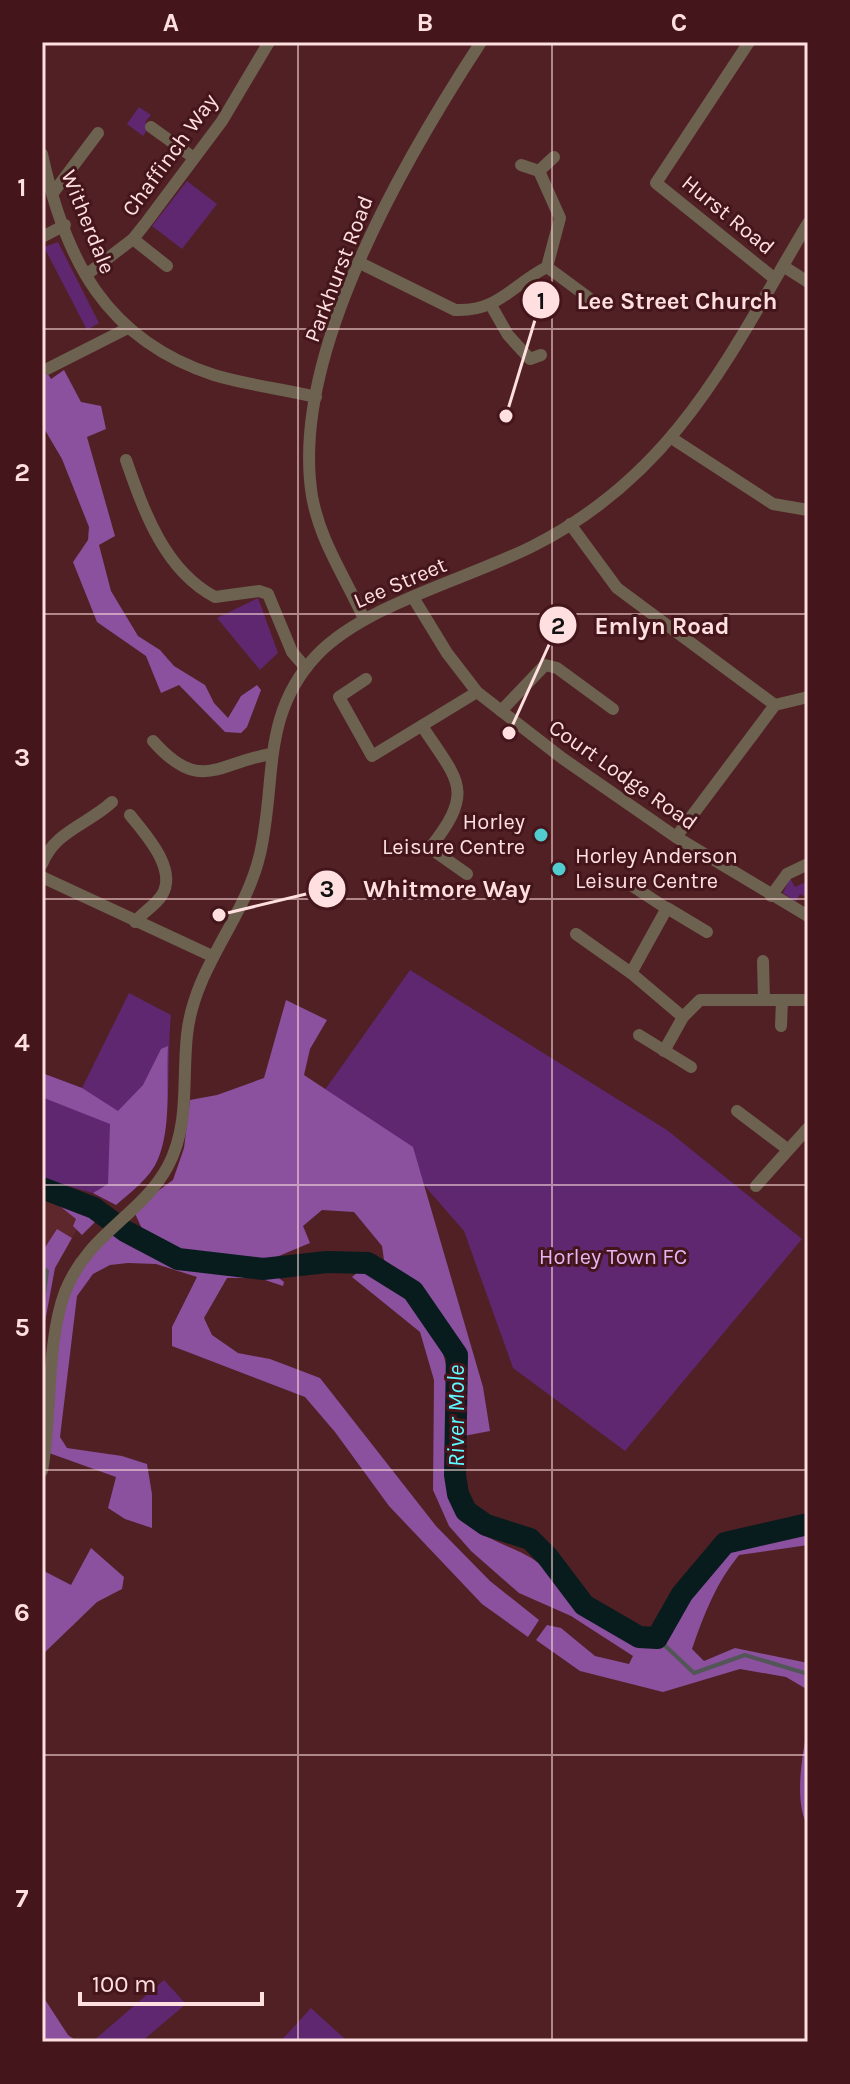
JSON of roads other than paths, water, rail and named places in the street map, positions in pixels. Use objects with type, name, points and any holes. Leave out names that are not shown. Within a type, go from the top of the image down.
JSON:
[{"type":"street","name":"Chaffinch Way","points":[[86,275],[133,239],[222,121],[268,42]]},
{"type":"street","name":"Parkhurst Road","points":[[364,619],[324,539],[316,516],[310,468],[316,397],[336,322],[386,199],[419,139],[481,42]]},
{"type":"street","points":[[731,42],[746,46]]},
{"type":"street","name":"Hurst Road","points":[[746,46],[656,183],[775,279]]},
{"type":"street","points":[[151,127],[194,158]]},
{"type":"street","points":[[53,193],[98,133]]},
{"type":"street","name":"Witherdale","points":[[42,154],[53,193],[86,275],[103,303],[126,329],[159,351],[217,376],[316,397]]},
{"type":"street","points":[[539,171],[554,157]]},
{"type":"street","points":[[360,263],[455,310],[492,307],[527,277],[547,267],[560,218],[539,171],[521,165]]},
{"type":"street","name":"Lee Street","points":[[42,1471],[63,1297],[77,1268],[101,1235],[130,1211],[160,1179],[183,1126],[187,1035],[198,987],[251,887],[260,857],[271,754],[277,724],[290,687],[338,636],[364,619],[537,544],[622,491],[673,439],[743,335],[808,223]]},
{"type":"street","points":[[42,237],[65,225]]},
{"type":"street","points":[[133,239],[167,266]]},
{"type":"street","points":[[783,266],[808,282]]},
{"type":"street","points":[[547,267],[589,298]]},
{"type":"street","points":[[492,307],[508,335],[532,361]]},
{"type":"street","points":[[47,369],[126,329]]},
{"type":"street","points":[[673,439],[773,504],[808,510]]},
{"type":"street","points":[[126,460],[142,507],[162,546],[205,591],[215,597],[259,591],[268,594],[292,652],[306,668]]},
{"type":"street","points":[[570,524],[617,588],[775,705]]},
{"type":"street","name":"Court Lodge Road","points":[[414,599],[477,692],[676,837],[808,916]]},
{"type":"street","points":[[501,711],[545,665],[557,668],[613,709]]},
{"type":"street","points":[[366,679],[339,697],[372,756],[477,692]]},
{"type":"street","points":[[676,837],[775,705],[808,697]]},
{"type":"street","points":[[422,726],[452,773],[459,791],[454,815],[430,848],[467,874]]},
{"type":"street","points":[[153,741],[172,763],[212,773],[250,758],[271,754]]},
{"type":"street","points":[[42,864],[53,842],[65,832],[94,818],[112,802]]},
{"type":"street","points":[[130,815],[157,849],[167,883],[161,897],[135,922]]},
{"type":"street","points":[[771,896],[787,874],[808,864]]},
{"type":"street","points":[[42,877],[212,956]]},
{"type":"street","points":[[634,887],[707,932]]},
{"type":"street","points":[[631,973],[666,908]]},
{"type":"street","points":[[576,934],[631,973],[683,1017]]},
{"type":"street","points":[[763,961],[764,1000]]},
{"type":"street","points":[[664,1051],[683,1017],[700,1000],[808,1000]]},
{"type":"street","points":[[781,1026],[782,1000]]},
{"type":"street","points":[[639,1035],[691,1067]]},
{"type":"street","points":[[737,1111],[786,1148]]},
{"type":"street","points":[[756,1186],[786,1148],[808,1128]]},
{"type":"waterway","name":"River Mole","points":[[42,1188],[94,1208],[125,1231],[178,1259],[263,1269],[327,1262],[368,1263],[413,1291],[457,1355],[455,1475],[458,1494],[466,1511],[486,1525],[530,1539],[584,1605],[639,1637],[657,1638],[682,1594],[725,1543],[808,1524]]},
{"type":"waterway","points":[[42,1268],[47,1271],[42,1310]]},
{"type":"waterway","points":[[657,1638],[694,1673],[745,1655],[808,1674]]},
{"type":"place","name":"Lee Street Church","points":[[506,416]]},
{"type":"place","name":"Emlyn Road","points":[[509,733]]},
{"type":"place","name":"Horley Leisure Centre","points":[[541,835]]},
{"type":"place","name":"Horley Anderson Leisure Centre","points":[[559,869]]},
{"type":"place","name":"Whitmore Way","points":[[219,915]]},
{"type":"park label","name":"Horley Town FC","points":[[613,1257]]}]
